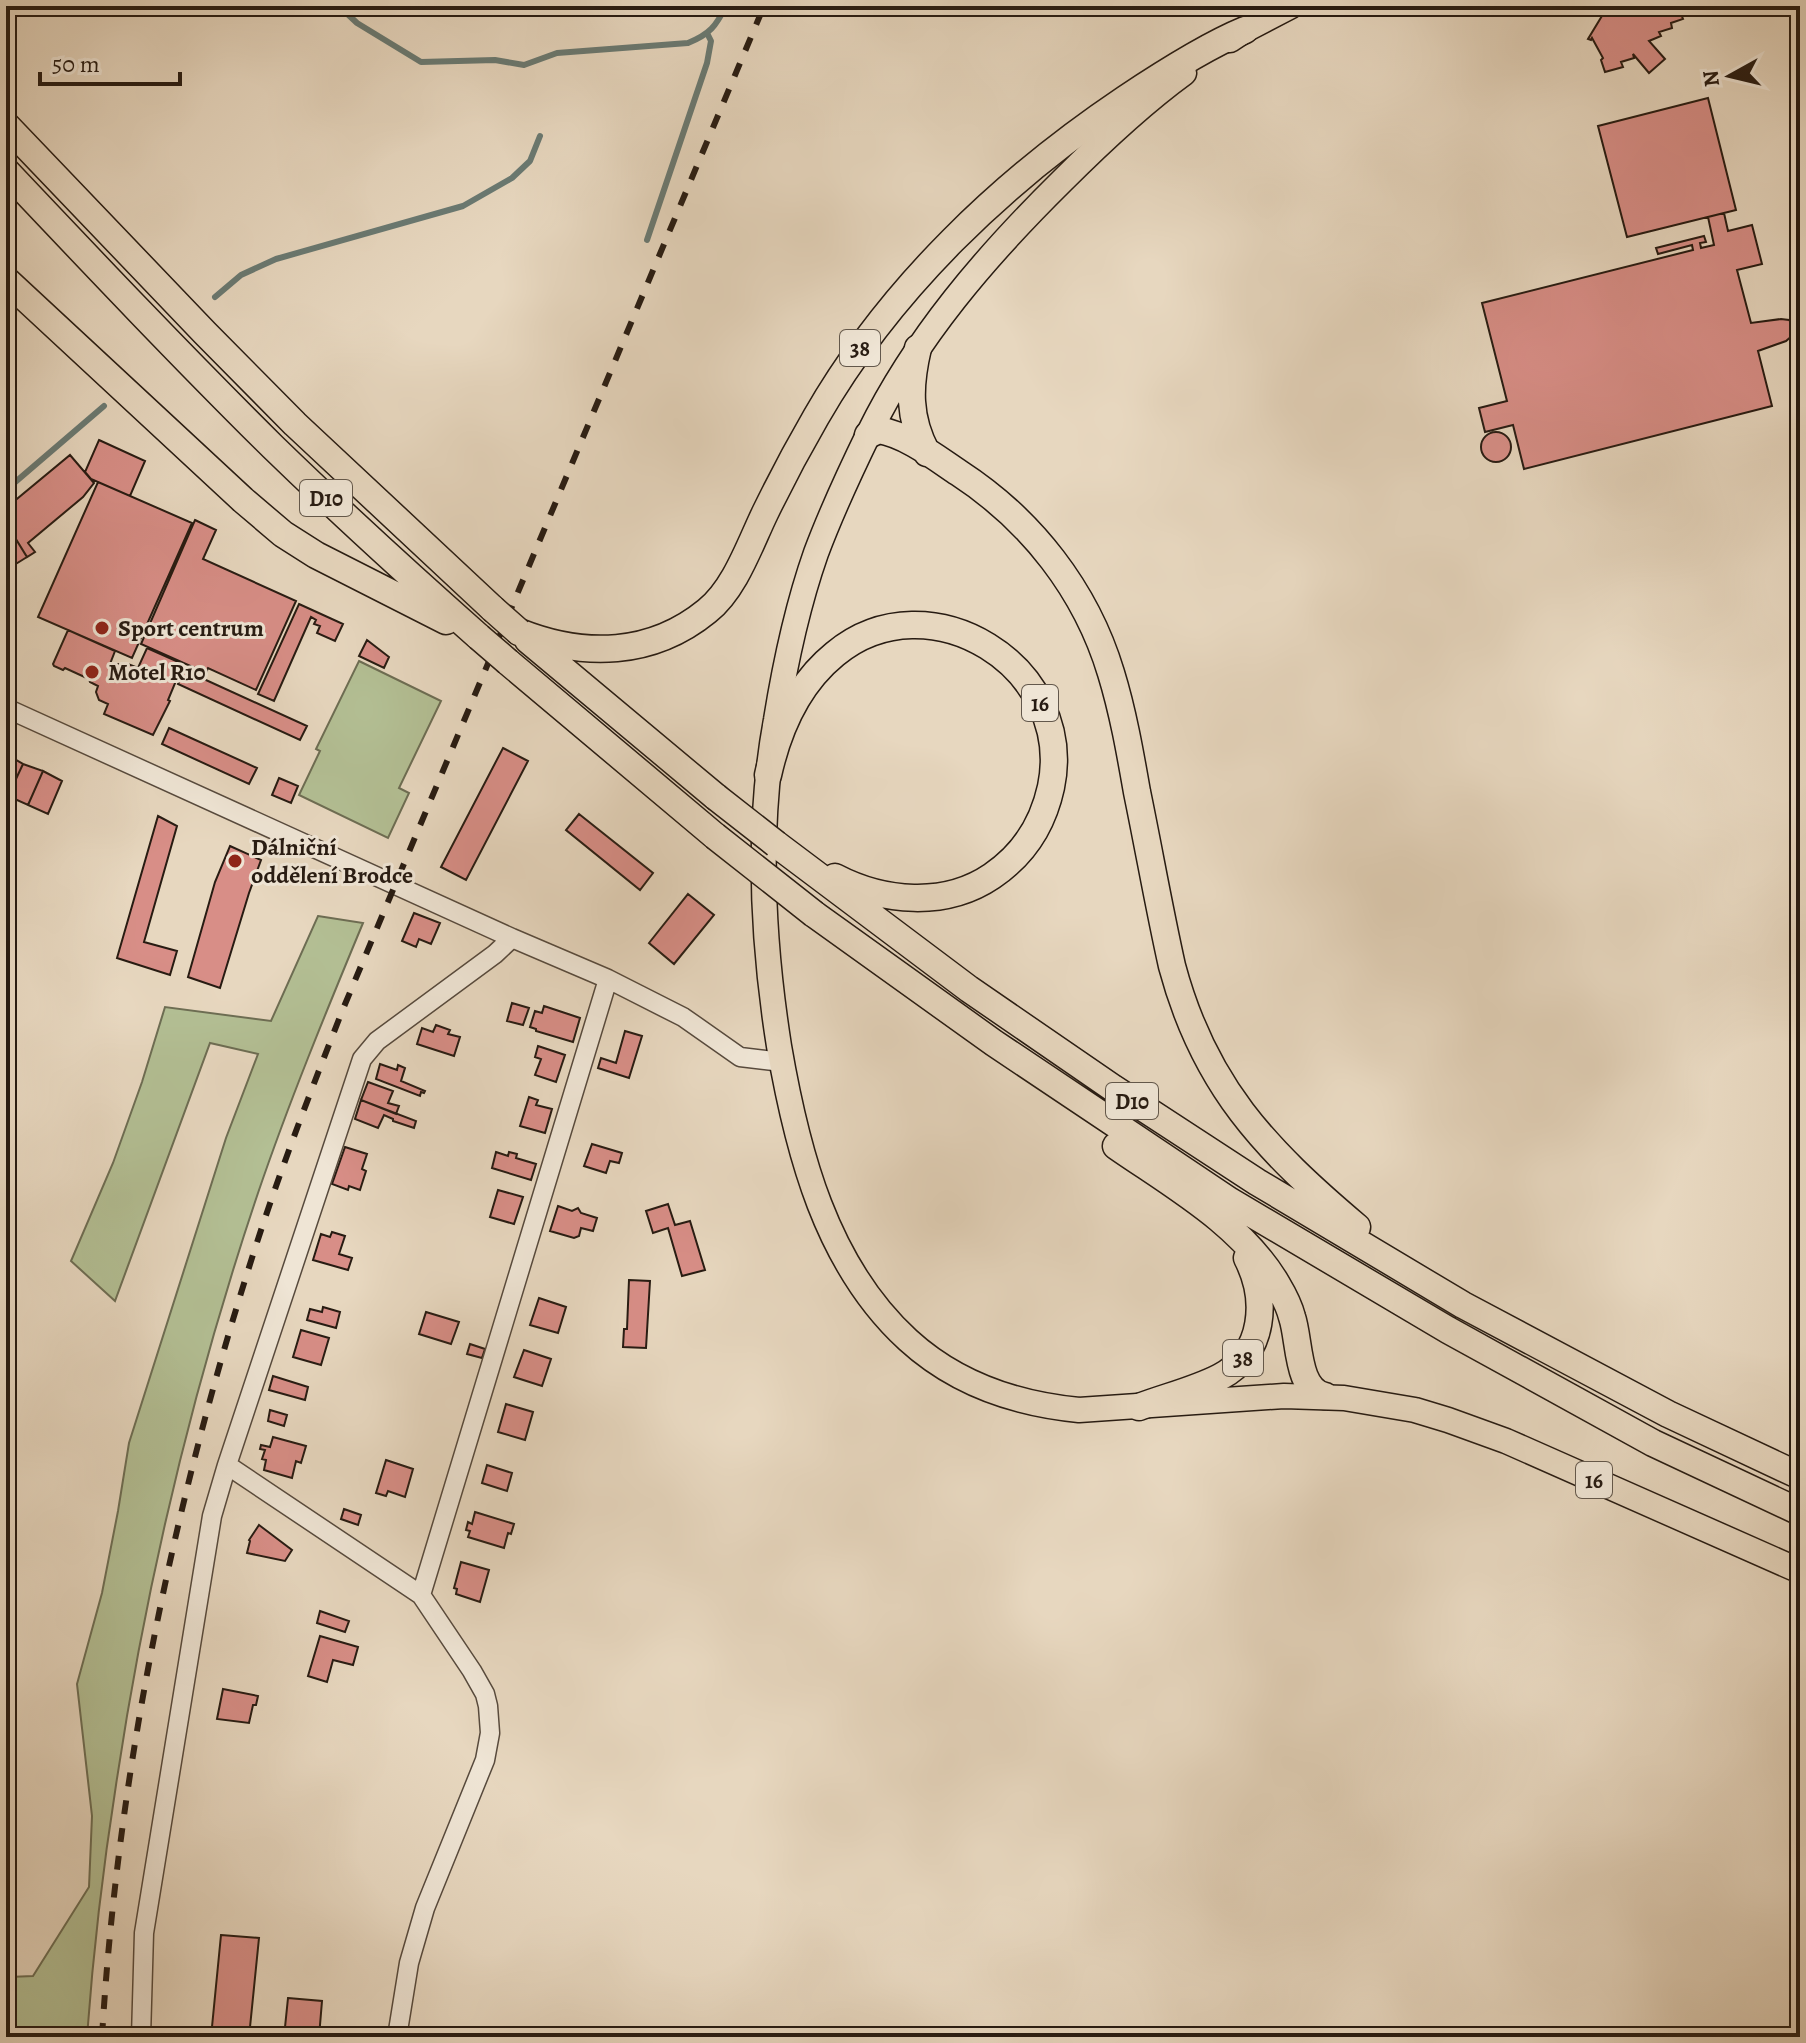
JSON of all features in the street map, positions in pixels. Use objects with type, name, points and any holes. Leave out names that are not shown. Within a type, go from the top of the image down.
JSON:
[{"type":"highway","name":"38","points":[[519,632],[546,642],[573,647],[623,647],[654,641],[683,629],[711,609],[733,580],[791,459],[823,405],[892,305],[971,224],[1082,128],[1159,76],[1245,30]]},
{"type":"highway","name":"D10","points":[[6,125],[295,424],[493,609],[623,721],[776,844],[816,871],[969,989],[1257,1182],[1463,1305],[1668,1414],[1800,1476]]},
{"type":"highway","name":"D10","points":[[6,171],[179,353],[383,552],[715,836],[814,914],[994,1043],[1230,1201],[1448,1330],[1653,1443],[1800,1512]]},
{"type":"highway","points":[[6,280],[283,534],[316,555],[479,637]]},
{"type":"highway","points":[[918,348],[911,404],[916,430],[927,453]]},
{"type":"highway","points":[[868,435],[879,430],[889,433],[965,477],[1010,511],[1053,559],[1072,586],[1088,614],[1111,670],[1179,993],[1214,1073],[1248,1123],[1304,1180],[1375,1242],[1463,1305]]},
{"type":"highway","name":"16","points":[[768,775],[778,738],[806,686],[835,654],[850,644],[883,631],[918,626],[970,636],[988,645],[1031,686],[1052,742],[1053,772],[1048,801],[1031,837],[1019,853],[996,873],[950,893],[908,898],[862,890],[816,871]]},
{"type":"highway","points":[[994,1043],[1093,1130],[1213,1214],[1247,1244],[1273,1277],[1292,1316],[1308,1385],[1325,1396]]},
{"type":"highway","name":"38","points":[[1139,1407],[1220,1377],[1239,1363],[1253,1343],[1261,1305],[1254,1273],[1230,1232],[1213,1214]]},
{"type":"main road","name":"38","points":[[768,775],[777,710],[802,599],[816,554],[868,435],[892,388],[918,348],[988,257],[1079,164],[1174,80],[1245,30],[1291,6]]},
{"type":"main road","name":"16","points":[[768,775],[764,821],[764,919],[769,983],[802,1153],[829,1228],[854,1275],[889,1320],[939,1365],[988,1390],[1050,1408],[1079,1410],[1325,1396],[1415,1410],[1506,1441],[1800,1571]]},
{"type":"street","points":[[6,708],[608,979],[683,1017],[740,1057],[782,1062]]},
{"type":"street","points":[[141,2037],[144,1933],[212,1516],[362,1059],[377,1041],[495,954],[512,938]]},
{"type":"street","points":[[421,1595],[608,979]]},
{"type":"street","points":[[227,1465],[421,1595],[479,1682],[488,1706],[490,1733],[485,1760],[425,1908],[409,1963],[397,2037]]},
{"type":"green space","points":[[359,661],[441,701],[399,788],[409,793],[388,838],[299,795],[320,751],[316,749]]},
{"type":"green space","points":[[318,916],[363,923],[295,1091],[258,1193],[192,1412],[157,1560],[128,1710],[99,1911],[87,2037],[6,2037],[6,1970],[9,1977],[33,1976],[89,1887],[92,1816],[77,1684],[102,1593],[129,1443],[226,1138],[258,1054],[210,1043],[115,1301],[71,1261],[113,1163],[165,1007],[271,1021]]},
{"type":"building","points":[[1608,6],[1693,6],[1694,10],[1681,14],[1683,19],[1671,23],[1672,28],[1659,32],[1661,36],[1649,41],[1665,59],[1649,73],[1633,54],[1634,58],[1621,62],[1623,67],[1605,72],[1603,58],[1592,38],[1588,39]]},
{"type":"building","points":[[1708,98],[1736,210],[1627,237],[1598,126]]},
{"type":"building","points":[[1724,213],[1728,231],[1752,225],[1762,264],[1737,270],[1751,323],[1781,319],[1789,320],[1796,327],[1786,341],[1758,351],[1772,406],[1524,469],[1513,425],[1485,432],[1479,408],[1507,401],[1482,303],[1693,250],[1692,245],[1658,254],[1656,248],[1704,236],[1706,242],[1700,243],[1701,248],[1714,245],[1708,217]]},
{"type":"building","points":[[1496,432],[1507,436],[1511,447],[1507,458],[1496,462],[1485,458],[1481,447],[1485,436]]},
{"type":"building","points":[[99,440],[145,461],[130,496],[91,479],[85,472]]},
{"type":"building","points":[[70,455],[94,483],[83,497],[28,543],[35,552],[27,557],[6,523],[6,508]]},
{"type":"building","points":[[98,482],[192,523],[132,658],[38,617]]},
{"type":"building","points":[[195,520],[216,530],[203,559],[296,601],[256,690],[208,668],[206,673],[141,644]]},
{"type":"building","points":[[6,523],[27,557],[6,570]]},
{"type":"building","points":[[299,604],[343,624],[335,641],[317,633],[320,626],[314,624],[316,620],[311,617],[274,701],[258,694]]},
{"type":"building","points":[[68,630],[115,651],[110,664],[128,664],[138,668],[147,648],[183,664],[170,701],[153,735],[104,714],[108,704],[99,700],[96,692],[98,686],[65,668],[54,666]]},
{"type":"building","points":[[367,640],[389,657],[384,668],[359,656]]},
{"type":"building","points":[[184,670],[307,726],[300,740],[178,684]]},
{"type":"building","points":[[169,728],[257,768],[249,784],[162,744]]},
{"type":"building","points":[[503,748],[528,761],[466,880],[441,867]]},
{"type":"building","points":[[6,754],[23,764],[8,796],[6,795]]},
{"type":"building","points":[[23,764],[43,771],[28,805],[8,796]]},
{"type":"building","points":[[43,771],[62,781],[48,814],[28,805]]},
{"type":"building","points":[[279,778],[298,786],[291,803],[272,795]]},
{"type":"building","points":[[579,814],[653,873],[640,890],[566,830]]},
{"type":"building","points":[[158,816],[177,826],[144,942],[177,951],[170,975],[117,958]]},
{"type":"building","points":[[230,846],[261,860],[220,988],[188,977],[215,882]]},
{"type":"building","points":[[688,894],[714,915],[674,964],[649,943]]},
{"type":"building","points":[[414,913],[440,923],[431,944],[419,939],[416,947],[402,941]]},
{"type":"building","points":[[512,1003],[529,1008],[523,1025],[507,1021]]},
{"type":"building","points":[[544,1006],[580,1018],[573,1042],[530,1027],[535,1011],[542,1013]]},
{"type":"building","points":[[436,1025],[450,1030],[448,1034],[460,1037],[454,1056],[417,1044],[422,1028],[433,1032]]},
{"type":"building","points":[[625,1031],[642,1036],[629,1078],[598,1068],[601,1058],[616,1063]]},
{"type":"building","points":[[538,1046],[565,1055],[556,1082],[535,1075],[541,1059],[535,1057]]},
{"type":"building","points":[[380,1064],[397,1070],[398,1065],[405,1068],[401,1081],[424,1093],[421,1092],[420,1096],[376,1079]]},
{"type":"building","points":[[368,1082],[393,1091],[388,1103],[399,1106],[396,1114],[361,1100]]},
{"type":"building","points":[[529,1097],[538,1100],[536,1105],[552,1109],[545,1133],[520,1126]]},
{"type":"building","points":[[361,1100],[416,1121],[414,1128],[384,1115],[378,1128],[355,1119]]},
{"type":"building","points":[[592,1144],[622,1153],[619,1163],[610,1161],[606,1173],[584,1166]]},
{"type":"building","points":[[345,1147],[367,1154],[360,1190],[349,1186],[348,1190],[332,1184]]},
{"type":"building","points":[[496,1152],[508,1156],[509,1152],[517,1154],[516,1158],[536,1164],[531,1180],[492,1168]]},
{"type":"building","points":[[498,1190],[523,1197],[514,1224],[490,1217]]},
{"type":"building","points":[[668,1204],[675,1225],[690,1221],[705,1270],[682,1276],[668,1228],[653,1233],[646,1211]]},
{"type":"building","points":[[558,1206],[572,1211],[578,1208],[581,1213],[597,1218],[593,1231],[581,1228],[579,1236],[574,1238],[550,1231]]},
{"type":"building","points":[[332,1232],[345,1236],[339,1254],[352,1258],[348,1270],[313,1260],[321,1234],[330,1237]]},
{"type":"building","points":[[629,1280],[650,1281],[646,1348],[623,1347]]},
{"type":"building","points":[[539,1298],[566,1307],[558,1333],[530,1325]]},
{"type":"building","points":[[323,1307],[340,1312],[336,1328],[307,1320],[310,1309],[322,1312]]},
{"type":"building","points":[[426,1312],[459,1322],[451,1344],[419,1334]]},
{"type":"building","points":[[301,1330],[329,1338],[321,1365],[293,1357]]},
{"type":"building","points":[[470,1344],[485,1349],[482,1358],[467,1354]]},
{"type":"building","points":[[524,1350],[551,1359],[542,1386],[514,1377]]},
{"type":"building","points":[[273,1376],[308,1387],[305,1400],[269,1390]]},
{"type":"building","points":[[506,1404],[533,1412],[525,1440],[498,1432]]},
{"type":"building","points":[[270,1410],[287,1415],[284,1426],[268,1421]]},
{"type":"building","points":[[273,1437],[306,1446],[301,1463],[296,1461],[292,1478],[264,1470],[266,1460],[262,1459],[265,1450],[260,1449],[261,1445],[270,1447]]},
{"type":"building","points":[[386,1460],[413,1469],[405,1497],[388,1491],[386,1496],[376,1493]]},
{"type":"building","points":[[487,1465],[512,1473],[507,1491],[482,1483]]},
{"type":"building","points":[[344,1509],[361,1515],[358,1525],[341,1519]]},
{"type":"building","points":[[475,1512],[514,1524],[504,1548],[468,1537],[468,1522],[472,1524]]},
{"type":"building","points":[[259,1525],[292,1550],[285,1561],[247,1553],[249,1540]]},
{"type":"building","points":[[461,1562],[489,1570],[480,1602],[456,1594],[457,1589],[454,1588]]},
{"type":"building","points":[[320,1611],[349,1621],[345,1632],[317,1623]]},
{"type":"building","points":[[320,1636],[358,1647],[353,1665],[333,1660],[327,1682],[308,1676]]},
{"type":"building","points":[[223,1689],[258,1696],[249,1723],[217,1719]]},
{"type":"building","points":[[221,1935],[259,1938],[249,2037],[211,2037]]},
{"type":"building","points":[[288,1998],[322,2001],[319,2037],[284,2037]]},
{"type":"waterway","points":[[339,6],[357,23],[421,62],[495,60],[524,65],[557,53],[688,43],[712,29],[726,6]]},
{"type":"waterway","points":[[647,240],[707,63],[711,41],[707,33]]},
{"type":"waterway","points":[[215,297],[241,275],[276,259],[463,206],[512,178],[530,161],[540,136]]},
{"type":"waterway","points":[[6,490],[104,406]]},
{"type":"railway","points":[[102,2037],[120,1845],[151,1652],[194,1462],[257,1243],[343,1009],[764,6]]},
{"type":"place","name":"Sport centrum","points":[[102,628]]},
{"type":"place","name":"Motel R10","points":[[92,672]]},
{"type":"place","name":"Dálniční oddělení Brodce","points":[[235,861]]}]
